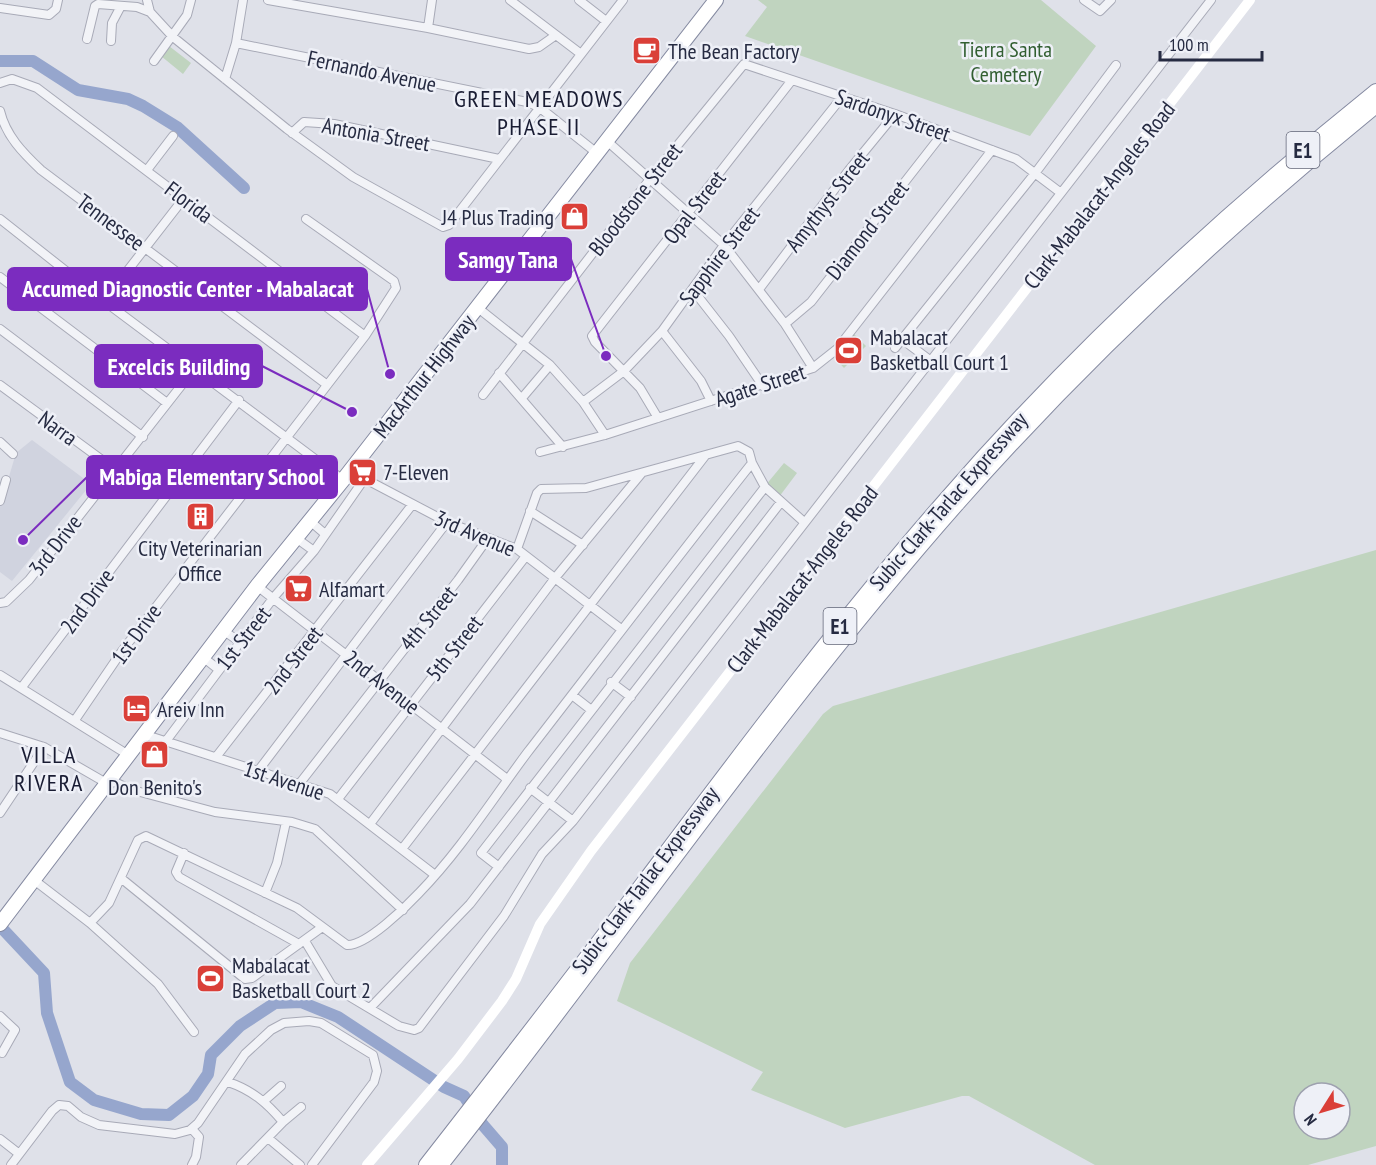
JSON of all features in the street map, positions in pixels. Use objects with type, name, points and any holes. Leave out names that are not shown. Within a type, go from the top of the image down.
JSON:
[{"type":"highway","name":"MacArthur Highway","points":[[0,924],[146,735],[257,586],[347,475],[716,0]]},
{"type":"highway","name":"Subic-Clark-Tarlac Expressway","points":[[498,1082],[789,692],[949,495],[1058,378],[1145,293],[1272,176],[1376,91]]},
{"type":"highway","name":"Subic-Clark-Tarlac Expressway","points":[[426,1165],[448,1146],[876,600],[1020,435],[1143,311],[1289,178],[1376,106]]},
{"type":"highway","points":[[1289,178],[1376,114]]},
{"type":"highway","name":"Subic-Clark-Tarlac Expressway","points":[[441,1165],[448,1146]]},
{"type":"main road","name":"Clark-Mabalacat-Angeles Road","points":[[367,1165],[458,1059],[502,1001],[516,979],[540,924],[573,875],[1250,0]]},
{"type":"street","points":[[0,8],[49,15],[56,9],[58,0]]},
{"type":"street","points":[[147,0],[150,12],[172,37],[292,133],[353,177],[440,227],[450,225],[623,0]]},
{"type":"street","points":[[154,61],[187,15],[190,0]]},
{"type":"street","points":[[225,78],[236,43],[243,0]]},
{"type":"street","points":[[268,0],[428,28],[529,49],[539,47],[556,35]]},
{"type":"street","points":[[428,28],[432,0]]},
{"type":"street","points":[[510,0],[581,54]]},
{"type":"street","points":[[579,0],[606,21]]},
{"type":"street","points":[[1084,0],[1100,12],[1111,0]]},
{"type":"street","points":[[184,852],[176,872],[179,877],[302,943],[324,968],[329,983],[399,1026],[414,1030],[419,1028],[504,916],[543,854],[573,821],[1211,0]]},
{"type":"street","points":[[87,39],[95,6],[102,3],[150,12]]},
{"type":"street","points":[[111,41],[112,23],[121,6]]},
{"type":"street","name":"Fernando Avenue","points":[[236,43],[527,102],[539,107],[637,168],[724,245],[760,288],[813,368]]},
{"type":"street","name":"Sardonyx Street","points":[[747,63],[1016,159],[1061,193]]},
{"type":"street","name":"Bloodstone Street","points":[[483,395],[650,179],[740,67],[747,63]]},
{"type":"street","points":[[895,348],[1036,172],[1116,65]]},
{"type":"street","name":"Opal Street","points":[[624,371],[593,339],[594,333],[792,80]]},
{"type":"street","name":"Florida","points":[[4,82],[18,81],[37,88],[365,336]]},
{"type":"street","name":"Sapphire Street","points":[[583,402],[624,371],[662,331],[724,245],[842,97]]},
{"type":"street","name":"Tennessee","points":[[0,111],[10,134],[40,170],[326,384]]},
{"type":"street","name":"Amythyst Street","points":[[760,288],[849,170],[895,114]]},
{"type":"street","name":"Antonia Street","points":[[292,133],[304,122],[334,124],[499,159]]},
{"type":"street","name":"Diamond Street","points":[[785,324],[810,302],[943,133]]},
{"type":"street","points":[[147,170],[173,136]]},
{"type":"street","name":"Agate Street","points":[[540,452],[605,435],[763,386],[813,368],[837,349],[992,150]]},
{"type":"street","points":[[104,302],[144,247],[184,198]]},
{"type":"street","name":"3rd Avenue","points":[[0,219],[104,302],[288,437],[347,475],[365,478],[447,522],[517,549],[621,629]]},
{"type":"street","name":"1st Drive","points":[[75,720],[122,651],[365,336],[394,292],[396,284],[306,219]]},
{"type":"street","points":[[0,277],[167,403]]},
{"type":"street","points":[[693,290],[763,386]]},
{"type":"street","points":[[477,308],[550,365],[583,402],[605,435]]},
{"type":"street","points":[[0,329],[143,437]]},
{"type":"street","points":[[662,331],[701,381],[711,401]]},
{"type":"street","points":[[903,340],[932,361]]},
{"type":"street","points":[[522,398],[550,365]]},
{"type":"street","name":"3rd Drive","points":[[0,603],[6,602],[29,580],[72,522],[117,471],[195,368]]},
{"type":"street","points":[[624,371],[640,388],[658,418]]},
{"type":"street","points":[[500,373],[563,447]]},
{"type":"street","name":"Narra","points":[[0,385],[117,471]]},
{"type":"street","name":"2nd Drive","points":[[22,687],[238,400]]},
{"type":"street","points":[[0,442],[13,454]]},
{"type":"street","points":[[517,549],[530,511],[541,489],[586,488],[738,447],[744,447],[749,452],[752,463],[765,487],[804,522]]},
{"type":"street","points":[[402,849],[705,456]]},
{"type":"street","points":[[90,923],[109,903],[142,837],[184,852],[297,908],[321,928],[347,945],[353,945],[403,909],[435,875],[621,629],[752,463]]},
{"type":"street","points":[[370,824],[555,578],[641,474]]},
{"type":"street","name":"1st Street","points":[[166,741],[274,597],[314,551],[365,478]]},
{"type":"street","points":[[0,501],[6,480]]},
{"type":"street","points":[[499,867],[481,853],[611,682],[765,487]]},
{"type":"street","points":[[370,1008],[462,911],[499,867],[781,502]]},
{"type":"street","name":"2nd Street","points":[[216,757],[412,505]]},
{"type":"street","points":[[530,511],[583,545]]},
{"type":"street","points":[[310,521],[325,534]]},
{"type":"street","points":[[258,771],[447,522]]},
{"type":"street","points":[[296,538],[314,551]]},
{"type":"street","name":"4th Street","points":[[300,783],[488,538]]},
{"type":"street","name":"5th Street","points":[[338,799],[526,556]]},
{"type":"street","name":"2nd Avenue","points":[[257,586],[507,779]]},
{"type":"street","points":[[224,631],[240,642]]},
{"type":"street","points":[[204,658],[218,669]]},
{"type":"street","points":[[0,675],[130,756]]},
{"type":"street","points":[[611,682],[631,697]]},
{"type":"street","points":[[572,695],[591,709]]},
{"type":"street","points":[[0,733],[44,747],[109,782],[129,789],[215,812],[304,824],[327,837],[403,909]]},
{"type":"street","name":"1st Avenue","points":[[146,735],[300,783],[338,799],[435,875]]},
{"type":"street","points":[[0,813],[44,747]]},
{"type":"street","points":[[530,788],[573,821]]},
{"type":"street","points":[[265,893],[277,863],[286,822]]},
{"type":"street","points":[[122,879],[244,979],[252,978],[321,928]]},
{"type":"street","points":[[34,880],[90,923],[158,984],[194,1032]]},
{"type":"street","points":[[0,1016],[15,1030],[2,1053]]},
{"type":"street","points":[[10,1165],[51,1111],[59,1105],[68,1106],[89,1122],[107,1127],[160,1134],[175,1134],[192,1129],[252,1047],[271,1029],[290,1022],[309,1021],[321,1023],[373,1055],[376,1071],[374,1082],[312,1165]]},
{"type":"street","points":[[228,1082],[248,1089],[264,1101],[283,1122]]},
{"type":"street","points":[[264,1101],[281,1086]]},
{"type":"street","points":[[241,1165],[301,1107]]},
{"type":"street","points":[[192,1129],[199,1137],[196,1157],[192,1165]]},
{"type":"street","points":[[0,1138],[18,1153]]},
{"type":"street","points":[[268,1138],[300,1165]]},
{"type":"shaded area","points":[[32,440],[91,484],[12,581],[0,572],[0,507],[16,453]]},
{"type":"green space","name":"Tierra Santa Cemetery","points":[[758,0],[1041,0],[1096,46],[1030,136],[745,36],[767,7]]},
{"type":"green space","points":[[169,46],[191,63],[183,74],[161,56]]},
{"type":"green space","name":"Mabalacat Basketball Court 1","points":[[853,333],[866,346],[844,368],[832,355]]},
{"type":"green space","points":[[784,463],[797,473],[779,497],[765,486]]},
{"type":"green space","points":[[1376,550],[1376,1146],[1308,1165],[1095,1165],[969,1096],[845,1128],[751,1090],[763,1072],[617,1001],[630,963],[823,714],[833,706]]},
{"type":"waterway","points":[[0,61],[33,61],[78,90],[128,99],[143,106],[177,127],[244,188]]},
{"type":"waterway","points":[[0,926],[44,973],[47,1013],[70,1082],[94,1100],[141,1114],[169,1115],[193,1096],[208,1074],[211,1055],[240,1026],[275,1003],[301,1002],[338,1017],[444,1087],[464,1096],[483,1125],[502,1147],[502,1165]]},
{"type":"place","name":"The Bean Factory","points":[[647,51]]},
{"type":"place","name":"J4 Plus Trading","points":[[575,217]]},
{"type":"place","name":"Mabalacat Basketball Court 1","points":[[849,350]]},
{"type":"place","name":"Samgy Tana","points":[[606,356]]},
{"type":"place","name":"Accumed Diagnostic Center - Mabalacat","points":[[390,374]]},
{"type":"place","name":"Excelcis Building","points":[[352,412]]},
{"type":"place","name":"7-Eleven","points":[[362,472]]},
{"type":"place","name":"City Veterinarian Office","points":[[200,516]]},
{"type":"place","name":"Mabiga Elementary School","points":[[23,540]]},
{"type":"place","name":"Alfamart","points":[[298,589]]},
{"type":"place","name":"Areiv Inn","points":[[136,709]]},
{"type":"place","name":"Don Benito's","points":[[155,755]]},
{"type":"place","name":"Mabalacat Basketball Court 2","points":[[211,978]]},
{"type":"district","name":"GREEN MEADOWS PHASE II","points":[[539,112]]},
{"type":"district","name":"VILLA RIVERA","points":[[49,768]]}]
